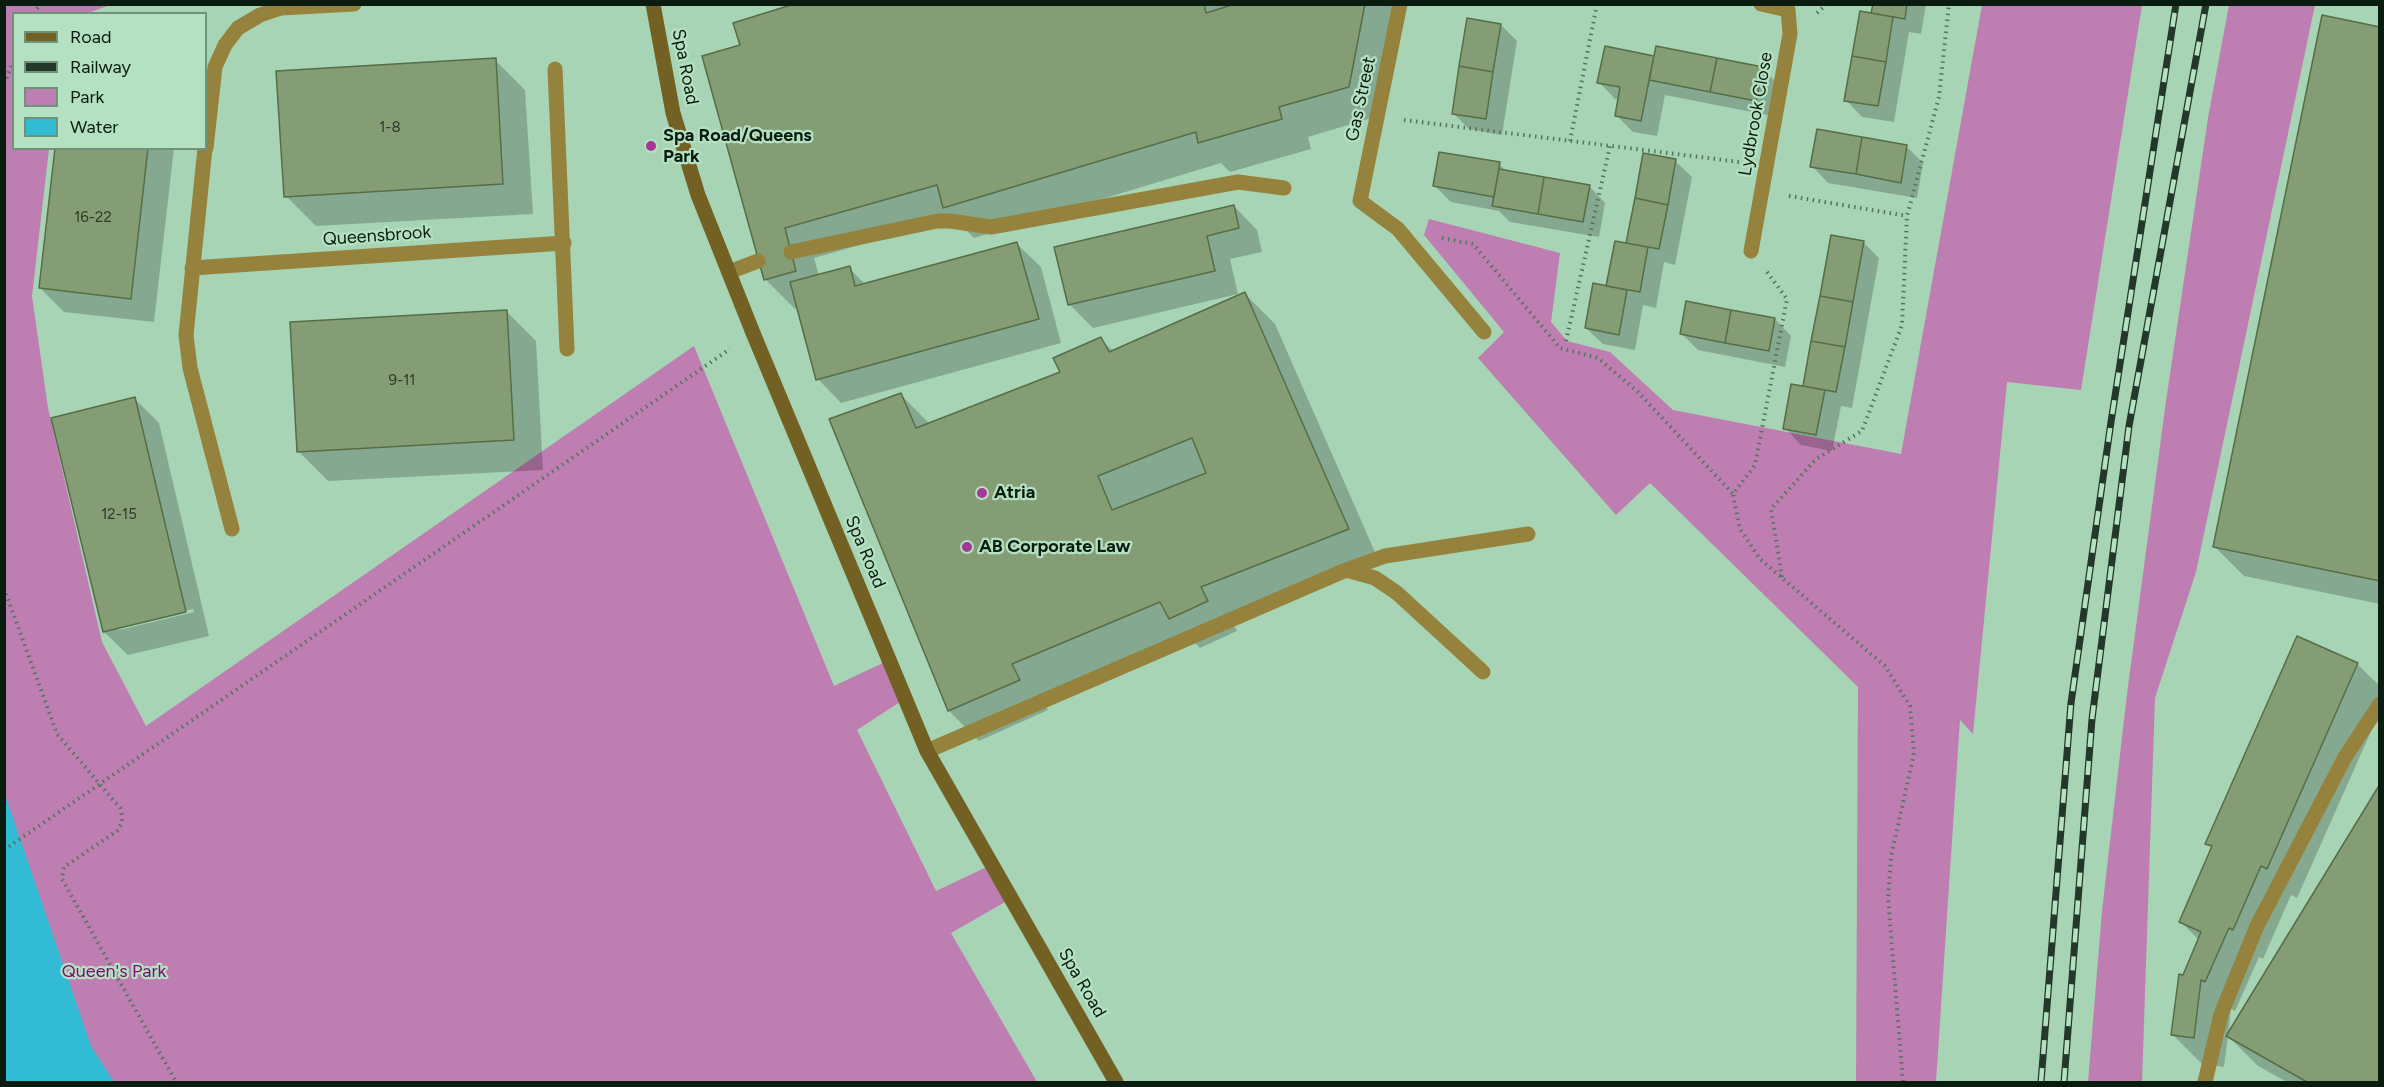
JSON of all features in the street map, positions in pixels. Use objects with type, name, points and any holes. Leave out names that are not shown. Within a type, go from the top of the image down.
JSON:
[{"type":"main road","name":"Spa Road","points":[[653,4],[674,113],[698,195],[927,751],[1116,1083]]},
{"type":"street","points":[[207,139],[215,67],[225,45],[238,28],[260,15],[281,8],[354,4]]},
{"type":"street","name":"Gas Street","points":[[1398,229],[1360,201],[1400,4]]},
{"type":"street","name":"Lydbrook Close","points":[[1751,251],[1790,34],[1788,10],[1761,4]]},
{"type":"street","points":[[555,69],[567,349]]},
{"type":"street","points":[[206,150],[186,335],[190,368],[232,530]]},
{"type":"street","points":[[791,252],[937,221],[991,228],[1238,182],[1284,188]]},
{"type":"street","points":[[1398,229],[1484,333]]},
{"type":"street","name":"Queensbrook","points":[[192,268],[564,243]]},
{"type":"street","points":[[729,272],[758,261]]},
{"type":"street","points":[[927,751],[1346,570],[1384,556],[1528,534]]},
{"type":"street","points":[[1346,570],[1375,578],[1397,593],[1483,672]]},
{"type":"street","points":[[2205,1083],[2221,1014],[2257,926],[2345,757],[2379,704]]},
{"type":"path","points":[[1570,141],[1597,4]]},
{"type":"path","points":[[1782,578],[1771,509],[1816,459],[1862,430],[1902,325],[1907,216],[1939,97],[1949,4]]},
{"type":"path","points":[[4,84],[12,65]]},
{"type":"path","points":[[1377,117],[1766,165]]},
{"type":"path","points":[[1566,341],[1610,146]]},
{"type":"path","points":[[1762,192],[1907,216]]},
{"type":"path","points":[[1398,229],[1473,244],[1560,348],[1598,358],[1638,392],[1733,494],[1740,529],[1761,560],[1885,666],[1910,706],[1914,753],[1891,857],[1888,898],[1903,1083]]},
{"type":"path","points":[[1733,494],[1755,465],[1787,299],[1751,251]]},
{"type":"path","points":[[4,850],[753,333]]},
{"type":"path","points":[[4,588],[57,734],[120,808],[122,823],[117,831],[64,867],[62,879],[176,1083]]},
{"type":"green space","name":"Queen's Park","points":[[5,5],[110,5],[91,12],[12,12],[12,150],[49,150],[32,296],[48,408],[102,642],[146,726],[694,346],[834,686],[889,660],[906,698],[857,730],[936,891],[993,864],[1012,898],[951,933],[1037,1082],[5,1082]]},
{"type":"green space","points":[[1982,5],[2142,5],[2081,390],[2007,382],[1973,734],[1960,720],[1936,1082],[1856,1082],[1858,687],[1650,483],[1616,515],[1478,358],[1504,332],[1424,235],[1429,219],[1560,253],[1551,322],[1567,341],[1610,352],[1673,410],[1901,454]]},
{"type":"green space","points":[[2229,5],[2315,5],[2196,572],[2155,698],[2142,1082],[2088,1082],[2102,911],[2127,694],[2166,401],[2208,118]]},
{"type":"water","points":[[5,795],[91,1046],[114,1082],[5,1082]]},
{"type":"building","points":[[794,4],[1204,4],[1206,13],[1235,4],[1365,4],[1349,87],[1279,107],[1282,119],[1198,143],[1196,132],[943,208],[937,185],[785,228],[796,271],[764,280],[702,56],[740,45],[733,23]]},
{"type":"building","points":[[1873,4],[1907,4],[1905,19],[1871,13]]},
{"type":"building","points":[[1860,11],[1893,17],[1886,62],[1852,56]]},
{"type":"building","points":[[2322,15],[2380,27],[2380,581],[2213,547]]},
{"type":"building","points":[[1467,18],[1501,24],[1493,72],[1459,66]]},
{"type":"building","points":[[1605,46],[1654,56],[1641,121],[1615,116],[1620,87],[1597,83]]},
{"type":"building","points":[[1656,46],[1717,58],[1710,92],[1649,80]]},
{"type":"building","points":[[1852,56],[1886,62],[1878,106],[1844,101]]},
{"type":"building","points":[[496,58],[503,184],[284,197],[276,71]]},
{"type":"building","points":[[1717,58],[1763,67],[1756,101],[1710,92]]},
{"type":"building","points":[[1459,66],[1493,72],[1486,119],[1452,114]]},
{"type":"building","points":[[1817,129],[1862,137],[1856,174],[1810,167]]},
{"type":"building","points":[[1862,137],[1907,145],[1901,183],[1856,174]]},
{"type":"building","points":[[55,150],[148,150],[131,299],[39,288]]},
{"type":"building","points":[[1439,152],[1500,162],[1494,197],[1433,186]]},
{"type":"building","points":[[1643,153],[1676,159],[1668,205],[1635,198]]},
{"type":"building","points":[[1499,169],[1544,177],[1538,214],[1492,206]]},
{"type":"building","points":[[1544,177],[1590,185],[1583,222],[1538,214]]},
{"type":"building","points":[[1635,198],[1668,205],[1659,249],[1626,243]]},
{"type":"building","points":[[1234,205],[1239,228],[1207,236],[1215,271],[1068,305],[1054,247]]},
{"type":"building","points":[[1831,235],[1864,241],[1853,302],[1820,296]]},
{"type":"building","points":[[1615,241],[1648,247],[1640,292],[1606,286]]},
{"type":"building","points":[[1017,242],[1039,319],[816,380],[790,282],[850,266],[855,286]]},
{"type":"building","points":[[1593,283],[1627,290],[1619,335],[1585,328]]},
{"type":"building","name":"Atria","points":[[1245,292],[1349,529],[1201,587],[1208,601],[1169,619],[1160,602],[1012,664],[1020,680],[948,711],[829,419],[901,393],[916,428],[1060,372],[1053,358],[1101,337],[1109,352]],"holes":[[[1192,438],[1206,473],[1112,510],[1098,476]]]},
{"type":"building","points":[[1820,296],[1853,302],[1845,347],[1811,341]]},
{"type":"building","points":[[1686,301],[1731,310],[1725,343],[1680,334]]},
{"type":"building","points":[[507,310],[514,440],[297,452],[290,322]]},
{"type":"building","points":[[1731,310],[1775,318],[1769,351],[1725,343]]},
{"type":"building","points":[[1811,341],[1845,347],[1836,392],[1803,386]]},
{"type":"building","points":[[1791,384],[1825,390],[1816,435],[1783,429]]},
{"type":"building","points":[[135,397],[186,612],[103,632],[51,418]]},
{"type":"building","points":[[2297,636],[2358,663],[2267,869],[2261,866],[2233,930],[2229,928],[2205,982],[2201,980],[2194,1038],[2171,1035],[2179,974],[2183,975],[2201,932],[2179,922],[2212,846],[2205,844]]},
{"type":"building","points":[[2380,784],[2380,1082],[2307,1082],[2226,1036]]},
{"type":"railway","points":[[2041,1082],[2071,703],[2111,422],[2176,4]]},
{"type":"railway","points":[[2064,1082],[2092,719],[2129,426],[2206,4]]},
{"type":"place","name":"Spa Road/Queens Park","points":[[651,146]]},
{"type":"place","name":"Atria","points":[[982,493]]},
{"type":"place","name":"AB Corporate Law","points":[[967,547]]}]
